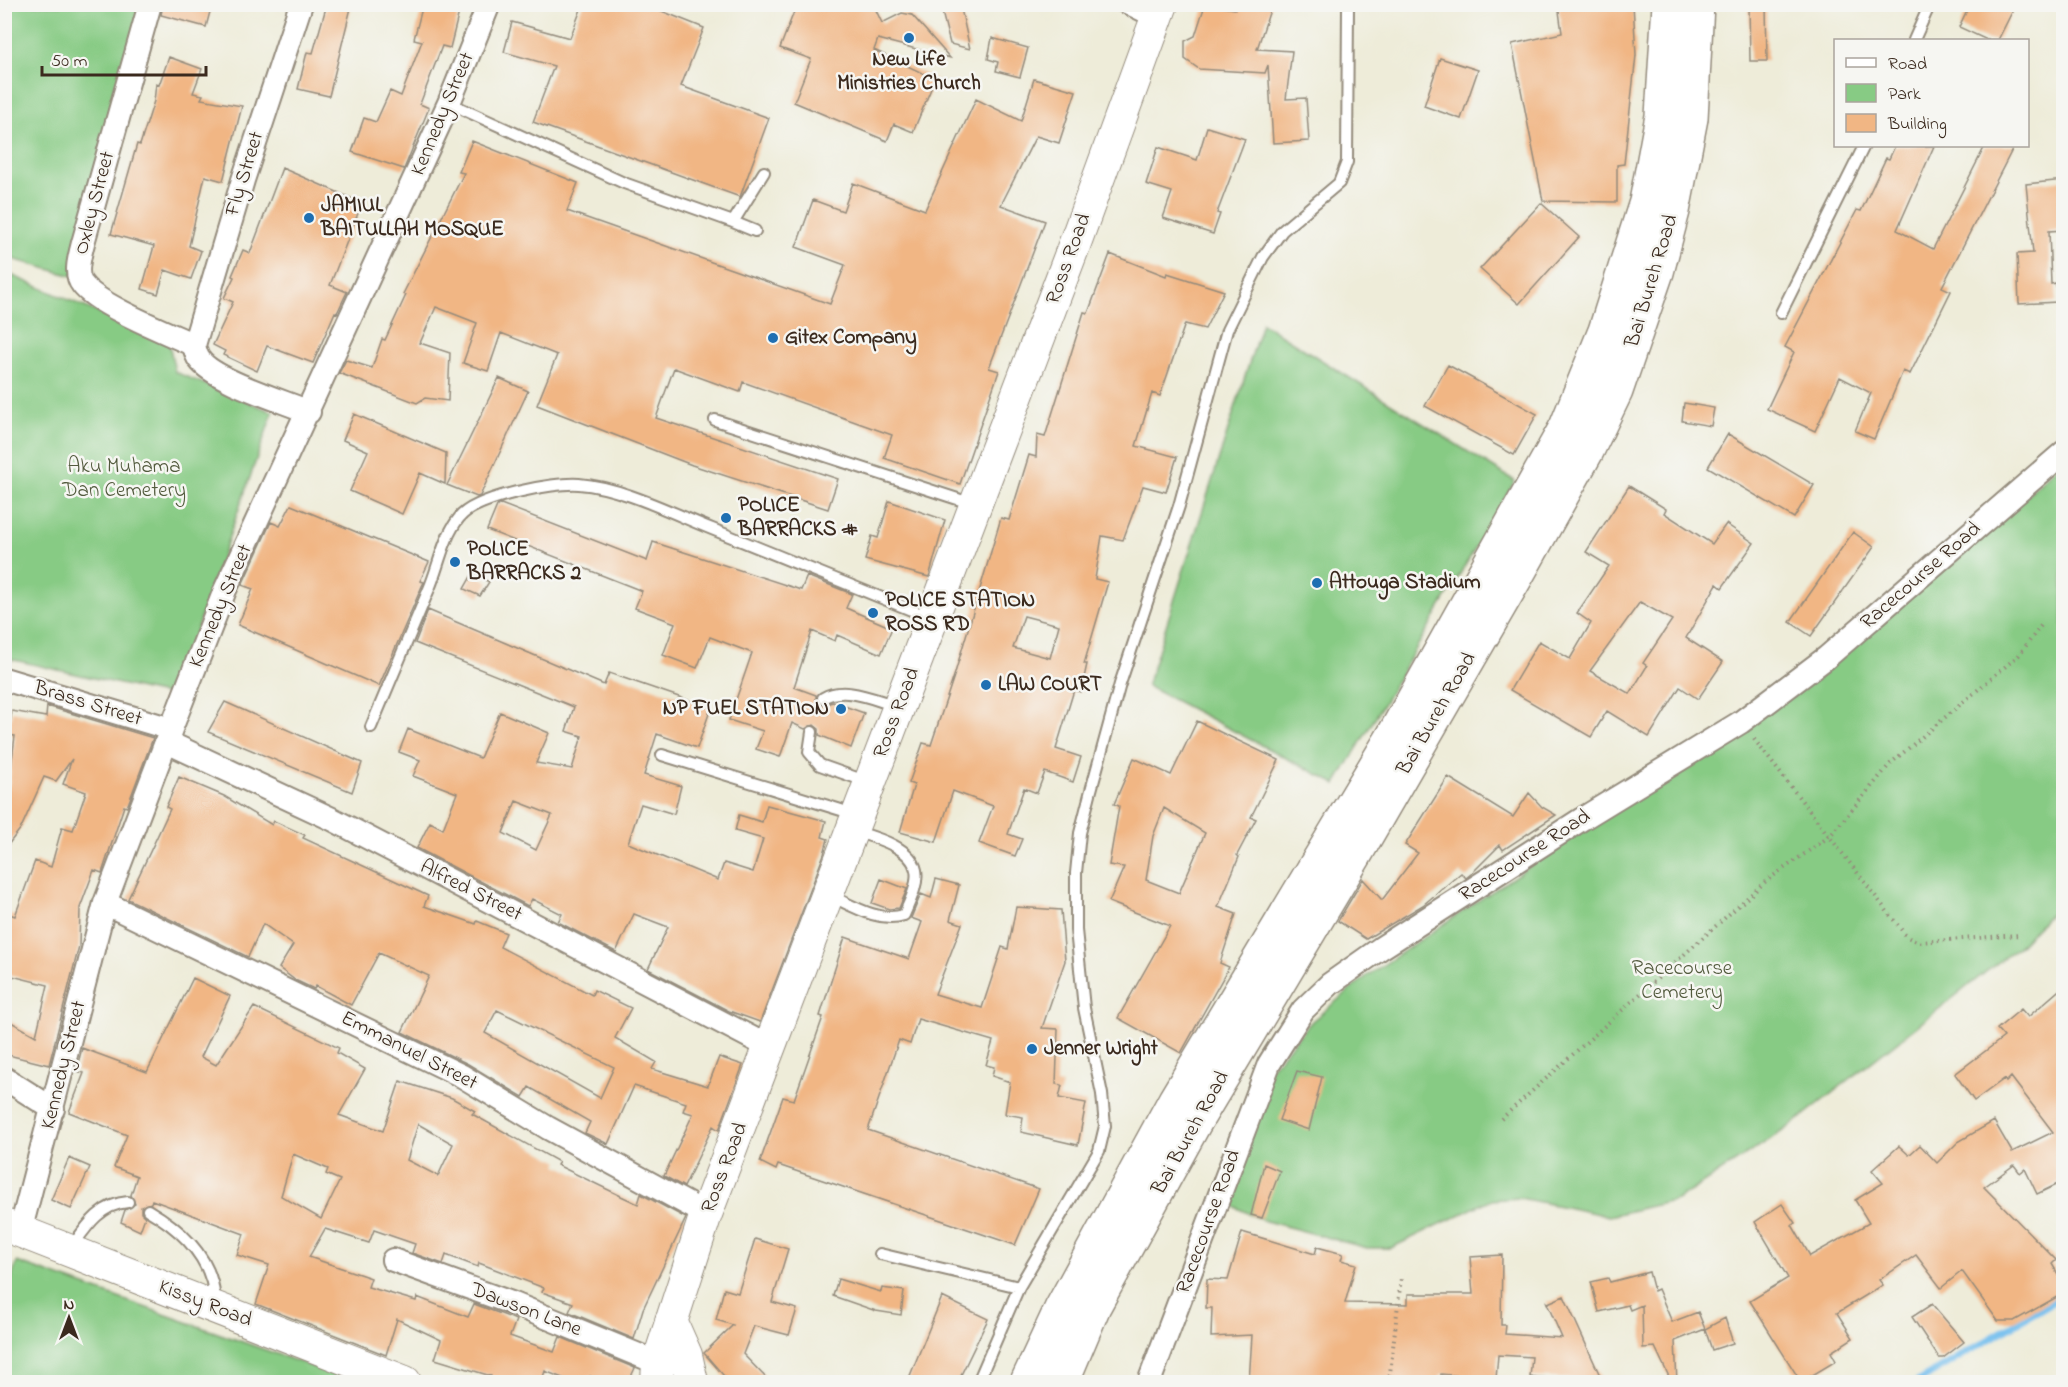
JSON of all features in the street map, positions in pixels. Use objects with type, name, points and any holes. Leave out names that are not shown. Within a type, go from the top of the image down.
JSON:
[{"type":"highway","points":[[1027,1383],[1061,1309],[1175,1100],[1392,738],[1566,427],[1605,331],[1646,202],[1662,116],[1669,4]]},
{"type":"highway","name":"Bai Bureh Road","points":[[1062,1383],[1094,1306],[1194,1124],[1354,857],[1515,579],[1587,451],[1616,391],[1657,272],[1673,211],[1691,118],[1697,4]]},
{"type":"main road","name":"Ross Road","points":[[658,1373],[671,1321],[706,1214],[900,707],[1158,13]]},
{"type":"main road","name":"Kissy Road","points":[[12,1228],[398,1381]]},
{"type":"main road","points":[[671,1321],[686,1355],[692,1383]]},
{"type":"street","name":"Oxley Street","points":[[150,4],[83,243],[78,268],[81,283],[96,297],[194,345],[198,358],[214,371],[309,412]]},
{"type":"street","name":"Fly Street","points":[[194,345],[243,180],[301,4]]},
{"type":"street","name":"Kennedy Street","points":[[12,1228],[53,1109],[105,903],[225,590],[309,412],[449,103],[489,4]]},
{"type":"street","name":"Racecourse Road","points":[[1149,1383],[1269,1064],[1303,1010],[1330,984],[1381,948],[1582,819],[1741,722],[1844,643],[2064,452]]},
{"type":"street","name":"Brass Street","points":[[4,679],[169,735]]},
{"type":"street","name":"Alfred Street","points":[[169,735],[771,1048]]},
{"type":"street","name":"Emmanuel Street","points":[[105,903],[462,1076],[548,1128],[706,1214]]},
{"type":"street","points":[[4,1078],[53,1109]]},
{"type":"street","name":"Dawson Lane","points":[[393,1260],[514,1304],[658,1373]]},
{"type":"lane","points":[[1118,4],[1158,13]]},
{"type":"lane","points":[[978,1383],[1019,1287],[1094,1162],[1106,1126],[1083,998],[1076,930],[1080,833],[1120,684],[1179,506],[1227,330],[1263,257],[1282,231],[1339,183],[1347,162],[1348,4]]},
{"type":"lane","points":[[1914,39],[1930,4]]},
{"type":"lane","points":[[449,103],[624,183],[754,231]]},
{"type":"lane","points":[[1781,313],[1864,147]]},
{"type":"lane","points":[[733,222],[764,172]]},
{"type":"lane","points":[[715,420],[976,505]]},
{"type":"lane","points":[[371,727],[430,586],[450,531],[460,516],[474,507],[505,496],[557,484],[580,484],[606,489],[933,619]]},
{"type":"lane","points":[[823,698],[833,692],[853,693],[900,707]]},
{"type":"lane","points":[[812,732],[809,752],[820,765],[871,783]]},
{"type":"lane","points":[[662,755],[856,823],[907,855],[916,870],[913,894],[904,915],[892,919],[866,912],[829,895]]},
{"type":"lane","points":[[69,1251],[93,1218],[107,1208],[128,1202]]},
{"type":"lane","points":[[148,1210],[173,1225],[203,1260],[215,1284],[215,1308]]},
{"type":"lane","points":[[880,1254],[1019,1287]]},
{"type":"path","points":[[1501,1119],[1766,880],[1830,836],[1891,763],[2019,655],[2043,623]]},
{"type":"path","points":[[1741,722],[1907,937],[1919,942],[2019,935]]},
{"type":"path","points":[[1389,1383],[1401,1278]]},
{"type":"green space","points":[[4,5],[151,5],[73,276],[5,257]]},
{"type":"green space","name":"Aku Muhama Dan Cemetery","points":[[4,272],[169,343],[175,372],[273,412],[173,696],[5,658]]},
{"type":"green space","name":"Attouga Stadium","points":[[1262,323],[1515,481],[1336,784],[1147,686]]},
{"type":"green space","name":"Racecourse Cemetery","points":[[2063,461],[2063,900],[2020,945],[1789,1127],[1677,1200],[1609,1216],[1520,1198],[1490,1200],[1391,1248],[1367,1248],[1262,1220],[1229,1204],[1269,1070],[1312,1021],[1367,976],[1580,832],[1860,636],[1957,560]]},
{"type":"green space","points":[[17,1262],[356,1382],[5,1382],[5,1297]]},
{"type":"building","points":[[163,4],[212,4],[206,27],[161,15]]},
{"type":"building","points":[[327,4],[352,4],[329,96],[298,89],[307,52],[313,53]]},
{"type":"building","points":[[423,4],[461,4],[450,48],[442,46],[420,104],[429,108],[404,169],[352,152],[364,118],[376,122],[390,91],[401,96],[422,41],[414,39]]},
{"type":"building","points":[[583,4],[644,4],[704,28],[681,86],[769,118],[740,197],[533,122],[554,66],[504,52],[512,22],[570,38]]},
{"type":"building","points":[[797,4],[873,4],[882,23],[902,13],[912,15],[950,58],[878,39],[874,50],[935,79],[913,132],[894,124],[887,141],[794,102],[811,59],[780,48]]},
{"type":"building","points":[[940,4],[960,4],[970,49],[950,44]]},
{"type":"building","points":[[1236,4],[1272,4],[1257,49],[1292,51],[1286,99],[1306,98],[1309,141],[1273,143],[1268,65],[1265,73],[1199,69],[1185,59],[1185,41],[1195,36],[1205,5],[1235,9]]},
{"type":"building","points":[[1558,4],[1633,4],[1636,55],[1624,164],[1617,165],[1617,202],[1543,201],[1512,44],[1562,33]]},
{"type":"building","points":[[1749,4],[1766,4],[1767,61],[1750,61]]},
{"type":"building","points":[[1970,4],[2016,4],[1998,39],[1985,39],[1959,27]]},
{"type":"building","points":[[992,38],[1028,48],[1020,77],[996,71],[998,62],[988,59]]},
{"type":"building","points":[[169,57],[202,69],[193,93],[203,95],[201,99],[242,106],[223,181],[205,176],[189,246],[201,251],[191,279],[165,270],[158,294],[142,289],[154,246],[111,234],[137,144],[140,145],[154,101],[156,84],[159,85]]},
{"type":"building","points":[[1440,58],[1478,70],[1461,119],[1424,106]]},
{"type":"building","points":[[1034,79],[1076,91],[1059,143],[1036,136],[1001,205],[1045,221],[989,368],[999,371],[960,484],[884,458],[892,435],[743,382],[740,392],[674,368],[656,418],[838,479],[828,509],[692,465],[537,405],[557,355],[501,333],[488,371],[463,363],[477,323],[436,307],[420,343],[450,353],[448,401],[425,398],[417,403],[339,373],[346,360],[372,368],[382,339],[385,340],[406,295],[403,294],[464,173],[459,172],[472,141],[578,183],[567,211],[830,304],[845,265],[796,247],[813,200],[843,211],[853,183],[925,210],[976,99],[1021,121]]},
{"type":"building","points":[[1207,127],[1245,139],[1217,213],[1220,214],[1213,234],[1163,218],[1172,192],[1146,184],[1158,147],[1197,160]]},
{"type":"building","points":[[1895,147],[1934,147],[1897,230],[1933,249],[1984,147],[2013,147],[1942,287],[1951,291],[1910,374],[1903,371],[1874,439],[1855,431],[1871,393],[1840,377],[1815,431],[1767,409],[1794,352],[1785,347],[1857,210],[1861,211],[1886,158],[1889,159]]},
{"type":"building","points":[[282,168],[362,203],[330,285],[347,292],[337,313],[335,312],[313,363],[267,346],[257,371],[223,355],[225,351],[213,345],[233,302],[224,298],[234,277],[232,276],[243,250],[250,253]]},
{"type":"building","points":[[2064,180],[2064,230],[2049,231],[2051,284],[2056,283],[2057,302],[2019,304],[2017,254],[2033,253],[2026,184]]},
{"type":"building","points":[[1541,203],[1579,237],[1519,304],[1480,269]]},
{"type":"building","points":[[1110,254],[1166,276],[1167,273],[1224,291],[1205,329],[1185,324],[1160,396],[1152,393],[1136,446],[1177,457],[1166,492],[1143,486],[1123,540],[1102,536],[1095,579],[1108,582],[1084,664],[1087,664],[1081,692],[1074,690],[1056,749],[1081,757],[1073,782],[1045,772],[1037,793],[1024,788],[1008,834],[1022,839],[1015,856],[979,843],[993,806],[953,791],[936,842],[900,832],[914,785],[909,783],[923,743],[931,745],[1001,518],[1009,520],[1029,455],[1036,457],[1037,435],[1045,437],[1084,312],[1088,313]],"holes":[[[1024,616],[1059,625],[1050,658],[1013,648]]]},
{"type":"building","points":[[1448,365],[1537,414],[1514,455],[1425,406]]},
{"type":"building","points":[[499,378],[528,391],[480,496],[477,497],[447,485]]},
{"type":"building","points":[[1684,403],[1714,408],[1711,426],[1682,421]]},
{"type":"building","points":[[354,414],[446,453],[445,484],[420,473],[402,514],[350,491],[368,451],[343,440]]},
{"type":"building","points":[[1728,434],[1814,485],[1794,518],[1708,467]]},
{"type":"building","points":[[1629,486],[1666,509],[1664,513],[1712,544],[1726,524],[1754,543],[1722,588],[1717,584],[1686,638],[1723,662],[1698,699],[1680,687],[1649,737],[1607,711],[1591,737],[1510,690],[1539,641],[1570,659],[1591,623],[1577,613],[1609,566],[1586,552]],"holes":[[[1640,602],[1672,620],[1643,663],[1647,666],[1630,694],[1590,671]]]},
{"type":"building","points":[[889,501],[945,520],[929,577],[865,560],[872,536],[878,538]]},
{"type":"building","points":[[501,504],[647,561],[653,542],[801,590],[807,576],[852,594],[846,608],[892,628],[881,654],[837,635],[835,641],[812,631],[794,687],[816,695],[816,701],[822,705],[833,702],[864,713],[851,748],[819,735],[819,729],[814,725],[805,729],[792,723],[780,757],[756,749],[763,731],[729,720],[752,653],[710,637],[697,668],[663,655],[675,623],[635,608],[642,591],[487,530],[497,506]]},
{"type":"building","points":[[291,505],[429,562],[420,581],[424,582],[379,686],[238,625],[253,589],[242,585],[271,522],[280,526]]},
{"type":"building","points":[[1853,532],[1874,547],[1811,636],[1790,622]]},
{"type":"building","points":[[473,573],[489,582],[480,596],[464,589]]},
{"type":"building","points":[[428,610],[604,685],[609,673],[711,708],[697,748],[657,734],[644,775],[681,786],[674,814],[641,804],[628,843],[718,880],[724,863],[753,872],[763,839],[735,831],[739,815],[762,822],[767,805],[826,821],[822,837],[828,839],[824,854],[760,1022],[729,1011],[648,969],[668,927],[634,914],[616,952],[558,922],[562,914],[532,899],[528,906],[417,848],[430,822],[443,829],[457,793],[413,776],[420,760],[399,752],[408,729],[480,758],[500,712],[549,733],[536,763],[572,769],[582,736],[566,731],[574,707],[415,643]],"holes":[[[516,801],[552,815],[536,850],[503,833]]]},
{"type":"building","points":[[225,702],[362,763],[352,792],[208,732]]},
{"type":"building","points":[[47,706],[153,738],[127,807],[124,806],[102,873],[94,870],[80,908],[79,946],[49,1065],[4,1054],[4,1018],[36,1036],[48,985],[4,974],[4,912],[15,916],[35,861],[51,867],[62,827],[73,830],[86,792],[63,784],[72,759],[56,781],[44,777],[21,828],[4,850],[4,793],[9,784],[15,736],[8,735],[12,711],[46,717]]},
{"type":"building","points":[[1197,721],[1279,760],[1251,817],[1256,819],[1237,855],[1239,857],[1218,907],[1236,914],[1220,963],[1229,967],[1181,1053],[1118,1018],[1170,926],[1109,902],[1124,867],[1109,865],[1119,806],[1114,804],[1134,758],[1171,775]],"holes":[[[1164,808],[1205,833],[1179,893],[1146,880],[1153,836]]]},
{"type":"building","points":[[179,777],[224,796],[272,825],[274,821],[305,835],[303,838],[428,896],[424,906],[476,924],[477,921],[506,933],[500,947],[592,995],[594,990],[631,1008],[615,1038],[656,1062],[652,1069],[708,1086],[719,1057],[743,1065],[719,1130],[713,1126],[684,1187],[664,1176],[693,1114],[683,1111],[686,1103],[634,1086],[608,1144],[585,1133],[590,1122],[529,1087],[523,1097],[468,1064],[402,1032],[429,976],[379,953],[351,1005],[316,986],[314,989],[295,980],[279,968],[293,945],[263,924],[248,957],[128,899],[170,809],[166,807]],"holes":[[[497,1010],[614,1067],[600,1098],[485,1033]]]},
{"type":"building","points":[[1448,777],[1513,817],[1529,793],[1542,807],[1556,815],[1503,850],[1500,845],[1466,878],[1461,873],[1423,905],[1366,939],[1338,921],[1363,879],[1382,900],[1418,853],[1405,845]]},
{"type":"building","points":[[881,879],[907,889],[899,908],[889,909],[872,903]]},
{"type":"building","points":[[936,879],[959,885],[950,920],[962,924],[935,994],[982,1008],[1002,947],[1008,949],[1016,907],[1061,910],[1065,961],[1042,1028],[1058,1029],[1056,1084],[1062,1085],[1059,1098],[1086,1103],[1078,1145],[1021,1132],[1023,1117],[1005,1114],[1010,1082],[992,1076],[994,1067],[986,1065],[993,1041],[918,1019],[910,1044],[899,1040],[868,1130],[1039,1189],[1015,1245],[778,1165],[776,1170],[760,1162],[783,1097],[794,1100],[823,1017],[820,1016],[845,937],[909,959],[922,922],[911,918],[921,894],[931,898]]},
{"type":"building","points":[[193,978],[230,996],[201,1057],[216,1065],[254,1007],[339,1048],[337,1053],[365,1069],[339,1115],[383,1131],[400,1081],[452,1098],[475,1111],[472,1114],[559,1162],[557,1165],[621,1196],[638,1204],[641,1194],[686,1218],[643,1309],[634,1339],[569,1312],[573,1303],[542,1292],[544,1288],[479,1263],[478,1267],[446,1255],[443,1264],[412,1253],[415,1244],[374,1230],[369,1243],[325,1229],[309,1257],[371,1278],[368,1287],[416,1301],[417,1297],[468,1317],[474,1304],[509,1317],[516,1320],[510,1336],[554,1352],[560,1337],[635,1368],[628,1383],[604,1383],[590,1376],[587,1383],[575,1383],[545,1371],[541,1383],[489,1383],[491,1376],[435,1359],[441,1340],[397,1319],[386,1355],[256,1304],[269,1265],[237,1255],[244,1234],[152,1200],[151,1203],[141,1207],[141,1213],[145,1217],[140,1231],[121,1222],[125,1210],[135,1204],[131,1195],[137,1176],[114,1167],[127,1135],[69,1112],[84,1073],[76,1071],[82,1048],[147,1072]],"holes":[[[418,1124],[453,1144],[438,1176],[407,1160]],[[293,1154],[328,1169],[326,1174],[340,1180],[321,1219],[281,1196]]]},
{"type":"building","points":[[2064,986],[2064,1181],[2037,1194],[2025,1169],[2020,1173],[2014,1165],[1984,1187],[2056,1260],[2052,1264],[2064,1284],[2064,1293],[2014,1321],[1998,1321],[1962,1271],[1941,1288],[1916,1255],[1879,1280],[1883,1285],[1837,1313],[1853,1338],[1831,1352],[1836,1361],[1801,1382],[1750,1301],[1788,1278],[1755,1222],[1782,1204],[1795,1223],[1792,1225],[1810,1256],[1869,1223],[1855,1200],[1883,1183],[1872,1170],[1899,1146],[1909,1155],[1920,1145],[1937,1163],[1958,1142],[1994,1121],[2012,1152],[2053,1132],[2011,1077],[2006,1082],[2004,1079],[1974,1101],[1955,1074],[2004,1037],[1997,1029],[2021,1009],[2028,1017]]},
{"type":"building","points":[[1297,1071],[1322,1077],[1309,1130],[1279,1120]]},
{"type":"building","points":[[69,1158],[90,1167],[71,1209],[51,1200]]},
{"type":"building","points":[[1264,1164],[1280,1171],[1262,1218],[1251,1215]]},
{"type":"building","points":[[1242,1232],[1315,1254],[1317,1247],[1343,1254],[1341,1260],[1356,1264],[1345,1303],[1408,1304],[1408,1294],[1473,1294],[1470,1257],[1502,1255],[1501,1325],[1506,1325],[1505,1334],[1562,1338],[1546,1301],[1548,1303],[1564,1296],[1602,1380],[1530,1377],[1532,1357],[1498,1355],[1496,1379],[1441,1374],[1440,1383],[1249,1383],[1252,1335],[1211,1337],[1212,1308],[1206,1308],[1207,1279],[1228,1280]]},
{"type":"building","points":[[755,1239],[788,1249],[772,1302],[797,1309],[789,1335],[754,1326],[743,1354],[771,1383],[730,1383],[704,1353],[733,1325],[716,1320],[724,1289],[738,1293]]},
{"type":"building","points":[[1649,1272],[1654,1291],[1658,1289],[1672,1322],[1698,1312],[1705,1329],[1675,1341],[1677,1383],[1672,1383],[1655,1347],[1643,1348],[1642,1305],[1630,1310],[1628,1305],[1599,1312],[1591,1282],[1608,1278],[1610,1282]]},
{"type":"building","points":[[838,1279],[881,1292],[882,1288],[904,1291],[901,1315],[876,1311],[833,1296]]},
{"type":"building","points":[[942,1297],[988,1319],[957,1383],[907,1383]]},
{"type":"building","points":[[1932,1304],[1964,1342],[1943,1358],[1939,1358],[1912,1317]]},
{"type":"building","points":[[1725,1318],[1733,1343],[1712,1350],[1705,1329]]},
{"type":"waterway","points":[[1917,1382],[2064,1295]]},
{"type":"place","name":"New Life Ministries Church","points":[[909,38]]},
{"type":"place","name":"JAMIUL BAITULLAH MOSQUE","points":[[309,218]]},
{"type":"place","name":"Gitex Company","points":[[773,338]]},
{"type":"place","name":"POLICE BARRACKS #","points":[[726,518]]},
{"type":"place","name":"POLICE BARRACKS 2","points":[[455,562]]},
{"type":"place","name":"Attouga Stadium","points":[[1317,583]]},
{"type":"place","name":"POLICE STATION ROSS RD","points":[[873,613]]},
{"type":"place","name":"LAW COURT","points":[[986,685]]},
{"type":"place","name":"NP FUEL STATION","points":[[841,709]]},
{"type":"place","name":"Jenner Wright","points":[[1032,1049]]}]
